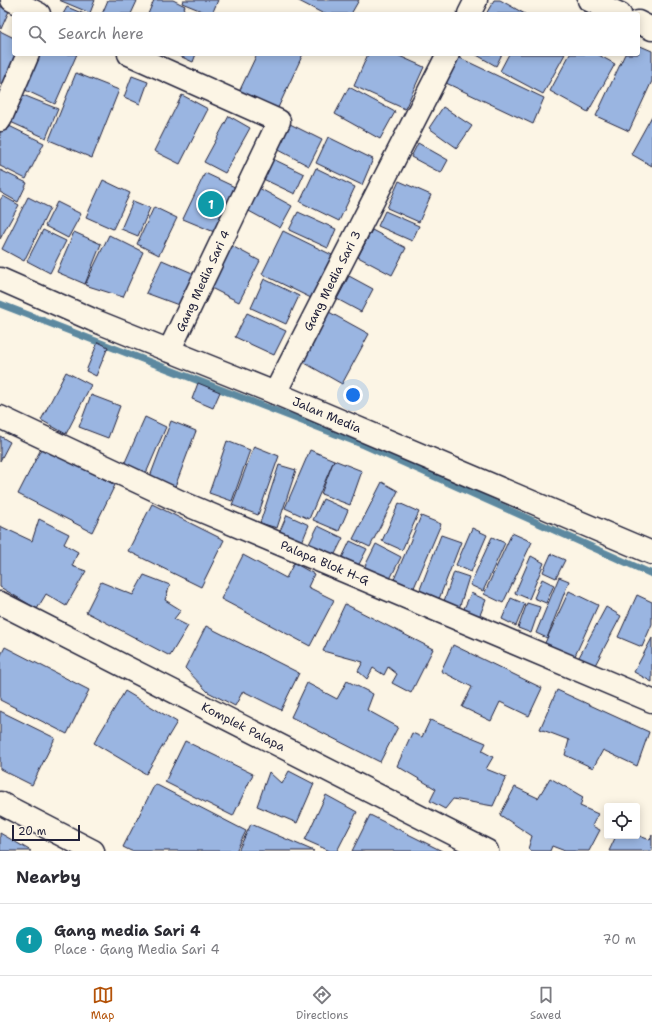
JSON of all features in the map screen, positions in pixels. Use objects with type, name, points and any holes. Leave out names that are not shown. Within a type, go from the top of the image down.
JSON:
[{"type":"street","points":[[12,0],[35,12]]},
{"type":"street","points":[[470,12],[476,0]]},
{"type":"street","points":[[589,0],[616,12]]},
{"type":"street","points":[[640,23],[652,28]]},
{"type":"street","points":[[0,120],[27,56]]},
{"type":"street","name":"Gang Media Sari 4","points":[[134,56],[279,121],[169,351]]},
{"type":"street","name":"Gang Media Sari 3","points":[[275,393],[447,56]]},
{"type":"street","name":"Jalan Media","points":[[0,279],[93,320],[275,393],[652,553]]},
{"type":"street","name":"Palapa Blok H-G","points":[[0,417],[183,503],[652,701]]},
{"type":"street","name":"Komplek Palapa","points":[[0,603],[487,851]]},
{"type":"street","points":[[0,804],[93,851]]},
{"type":"building","points":[[59,0],[95,0],[90,12]]},
{"type":"building","points":[[108,0],[137,1],[132,12],[103,12]]},
{"type":"building","points":[[154,0],[173,0],[185,6],[182,12],[149,12]]},
{"type":"building","points":[[183,0],[218,0],[213,12],[204,12],[182,3]]},
{"type":"building","points":[[297,0],[359,0],[352,12],[320,12]]},
{"type":"building","points":[[494,0],[500,0],[521,12],[487,12]]},
{"type":"building","points":[[0,6],[9,11],[1,29],[0,28]]},
{"type":"building","points":[[67,7],[79,12],[64,12]]},
{"type":"building","points":[[0,31],[12,37],[12,56],[20,56],[4,86],[0,84]]},
{"type":"building","points":[[640,46],[652,51],[652,81],[629,131],[596,116],[624,56],[640,56]]},
{"type":"building","points":[[37,56],[76,56],[55,104],[23,89]]},
{"type":"building","points":[[180,56],[195,56],[193,62]]},
{"type":"building","points":[[256,56],[302,56],[277,110],[239,92]]},
{"type":"building","points":[[367,56],[399,56],[424,67],[405,109],[354,86]]},
{"type":"building","points":[[478,56],[501,56],[496,66]]},
{"type":"building","points":[[508,56],[564,56],[543,94],[500,71]]},
{"type":"building","points":[[569,56],[601,56],[615,64],[588,112],[550,91]]},
{"type":"building","points":[[458,57],[544,98],[533,124],[446,83]]},
{"type":"building","points":[[76,73],[119,90],[92,158],[49,140]]},
{"type":"building","points":[[132,76],[148,82],[140,104],[124,97]]},
{"type":"building","points":[[349,87],[395,112],[380,139],[335,114]]},
{"type":"building","points":[[18,93],[58,109],[46,138],[6,120]]},
{"type":"building","points":[[182,95],[208,109],[180,164],[154,151]]},
{"type":"building","points":[[443,107],[472,126],[457,148],[429,128]]},
{"type":"building","points":[[229,116],[250,128],[225,173],[204,162]]},
{"type":"building","points":[[652,116],[652,166],[631,154]]},
{"type":"building","points":[[288,123],[322,140],[309,166],[275,148]]},
{"type":"building","points":[[5,124],[44,143],[26,179],[0,166],[0,133]]},
{"type":"building","points":[[328,137],[373,159],[362,185],[316,163]]},
{"type":"building","points":[[418,143],[448,160],[441,173],[411,157]]},
{"type":"building","points":[[271,158],[304,174],[295,194],[261,178]]},
{"type":"building","points":[[316,168],[355,187],[339,221],[300,202]]},
{"type":"building","points":[[0,170],[27,183],[18,202],[0,192]]},
{"type":"building","points":[[205,173],[239,189],[219,234],[183,219]]},
{"type":"building","points":[[103,180],[130,193],[113,229],[86,217]]},
{"type":"building","points":[[399,181],[431,195],[419,222],[387,208]]},
{"type":"building","points":[[259,188],[292,206],[280,228],[247,210]]},
{"type":"building","points":[[3,196],[19,205],[0,239],[0,200]]},
{"type":"building","points":[[28,197],[50,208],[24,261],[2,249]]},
{"type":"building","points":[[133,201],[150,208],[138,236],[121,229]]},
{"type":"building","points":[[57,202],[81,214],[68,238],[45,226]]},
{"type":"building","points":[[154,207],[177,218],[159,255],[137,244]]},
{"type":"building","points":[[385,211],[419,226],[412,241],[378,226]]},
{"type":"building","points":[[298,212],[336,229],[328,248],[289,230]]},
{"type":"building","points":[[43,230],[66,241],[50,273],[27,261]]},
{"type":"building","points":[[372,230],[406,248],[392,275],[358,257]]},
{"type":"building","points":[[283,231],[332,255],[311,298],[262,274]]},
{"type":"building","points":[[74,232],[101,244],[85,284],[57,272]]},
{"type":"building","points":[[109,235],[143,252],[123,297],[85,285]]},
{"type":"building","points":[[230,245],[260,261],[239,302],[209,287]]},
{"type":"building","points":[[162,260],[197,275],[184,307],[146,293]]},
{"type":"building","points":[[349,276],[373,289],[361,312],[337,299]]},
{"type":"building","points":[[264,279],[299,296],[286,324],[251,308]]},
{"type":"building","points":[[329,312],[369,334],[342,384],[303,362]]},
{"type":"building","points":[[247,313],[286,331],[274,355],[235,337]]},
{"type":"building","points":[[98,342],[108,347],[96,376],[86,371]]},
{"type":"building","points":[[66,372],[91,385],[66,434],[41,420]]},
{"type":"building","points":[[198,383],[220,392],[213,408],[192,399]]},
{"type":"building","points":[[91,395],[120,406],[108,438],[79,427]]},
{"type":"building","points":[[145,417],[166,427],[144,478],[122,469]]},
{"type":"building","points":[[171,421],[196,431],[173,492],[148,482]]},
{"type":"building","points":[[0,436],[10,442],[0,461]]},
{"type":"building","points":[[227,441],[250,450],[232,501],[209,493]]},
{"type":"building","points":[[254,446],[279,456],[258,515],[232,505]]},
{"type":"building","points":[[42,447],[115,485],[92,532],[18,494]]},
{"type":"building","points":[[310,450],[334,460],[309,519],[285,508]]},
{"type":"building","points":[[334,460],[362,471],[350,505],[321,494]]},
{"type":"building","points":[[279,465],[296,470],[277,528],[260,523]]},
{"type":"building","points":[[382,482],[398,491],[370,547],[353,539]]},
{"type":"building","points":[[323,499],[348,510],[339,531],[313,520]]},
{"type":"building","points":[[399,503],[419,512],[402,550],[382,541]]},
{"type":"building","points":[[152,504],[224,540],[201,587],[128,551]]},
{"type":"building","points":[[287,515],[309,525],[302,542],[279,533]]},
{"type":"building","points":[[421,516],[441,524],[413,590],[393,582]]},
{"type":"building","points":[[39,519],[69,534],[64,544],[78,552],[72,566],[86,571],[66,606],[46,594],[37,609],[0,587],[0,526],[32,541]]},
{"type":"building","points":[[318,526],[343,538],[333,558],[308,546]]},
{"type":"building","points":[[472,528],[487,535],[471,572],[456,565]]},
{"type":"building","points":[[512,533],[532,542],[503,603],[484,594]]},
{"type":"building","points":[[441,535],[461,542],[439,599],[419,592]]},
{"type":"building","points":[[492,537],[505,543],[483,591],[470,585]]},
{"type":"building","points":[[350,541],[367,549],[357,568],[341,560]]},
{"type":"building","points":[[376,544],[401,557],[388,583],[363,570]]},
{"type":"building","points":[[551,554],[565,560],[556,578],[543,572]]},
{"type":"building","points":[[243,555],[286,578],[294,563],[314,574],[308,587],[334,600],[310,646],[221,599]]},
{"type":"building","points":[[531,556],[544,563],[529,599],[515,593]]},
{"type":"building","points":[[454,572],[469,577],[458,612],[442,607]]},
{"type":"building","points":[[144,575],[170,585],[165,600],[181,610],[174,619],[188,626],[170,656],[86,612],[101,582],[133,595]]},
{"type":"building","points":[[559,577],[569,581],[547,638],[536,633]]},
{"type":"building","points":[[542,579],[554,585],[546,603],[534,598]]},
{"type":"building","points":[[569,591],[598,605],[574,658],[544,645]]},
{"type":"building","points":[[471,593],[486,600],[478,620],[462,613]]},
{"type":"building","points":[[637,595],[652,602],[652,624],[642,647],[618,637]]},
{"type":"building","points":[[511,598],[525,604],[516,626],[502,619]]},
{"type":"building","points":[[527,603],[540,607],[531,633],[518,628]]},
{"type":"building","points":[[345,604],[433,649],[411,693],[392,683],[397,674],[388,667],[384,675],[373,668],[367,679],[358,671],[363,662],[323,651]]},
{"type":"building","points":[[606,607],[621,616],[594,667],[578,659]]},
{"type":"building","points":[[206,626],[299,673],[281,710],[243,691],[235,706],[208,692],[185,668]]},
{"type":"building","points":[[652,638],[652,682],[634,672]]},
{"type":"building","points":[[453,645],[542,688],[529,716],[500,702],[491,721],[462,707],[472,687],[441,671]]},
{"type":"building","points":[[5,647],[89,690],[67,734],[0,700],[0,657]]},
{"type":"building","points":[[347,681],[373,694],[367,710],[398,727],[380,762],[291,717],[307,683],[337,699]]},
{"type":"building","points":[[557,690],[649,732],[637,766],[603,750],[593,768],[565,755],[569,740],[540,729]]},
{"type":"building","points":[[125,691],[177,722],[146,774],[94,743]]},
{"type":"building","points":[[0,711],[55,738],[32,785],[0,769]]},
{"type":"building","points":[[430,720],[486,743],[482,751],[493,757],[486,769],[506,777],[493,806],[453,799],[445,809],[430,801],[436,789],[397,766],[412,733],[422,737]]},
{"type":"building","points":[[185,741],[253,774],[233,816],[165,782]]},
{"type":"building","points":[[289,771],[314,784],[297,823],[257,806],[269,772],[282,784]]},
{"type":"building","points":[[550,778],[583,797],[580,806],[598,814],[592,826],[600,830],[589,851],[565,851],[552,846],[550,851],[531,851],[528,849],[532,836],[500,815],[515,787],[538,798]]},
{"type":"building","points":[[155,784],[246,831],[236,851],[131,851],[123,847]]},
{"type":"building","points":[[326,795],[357,812],[337,851],[330,851],[305,840]]},
{"type":"building","points":[[370,815],[442,851],[352,851]]},
{"type":"building","points":[[251,824],[314,851],[238,851]]},
{"type":"building","points":[[0,833],[31,851],[0,851]]},
{"type":"building","points":[[652,835],[652,851],[609,851],[615,839],[640,839],[640,836],[650,840]]},
{"type":"waterway","points":[[0,304],[364,445],[652,574]]},
{"type":"place","name":"Gang media Sari 4","points":[[211,204]]}]
